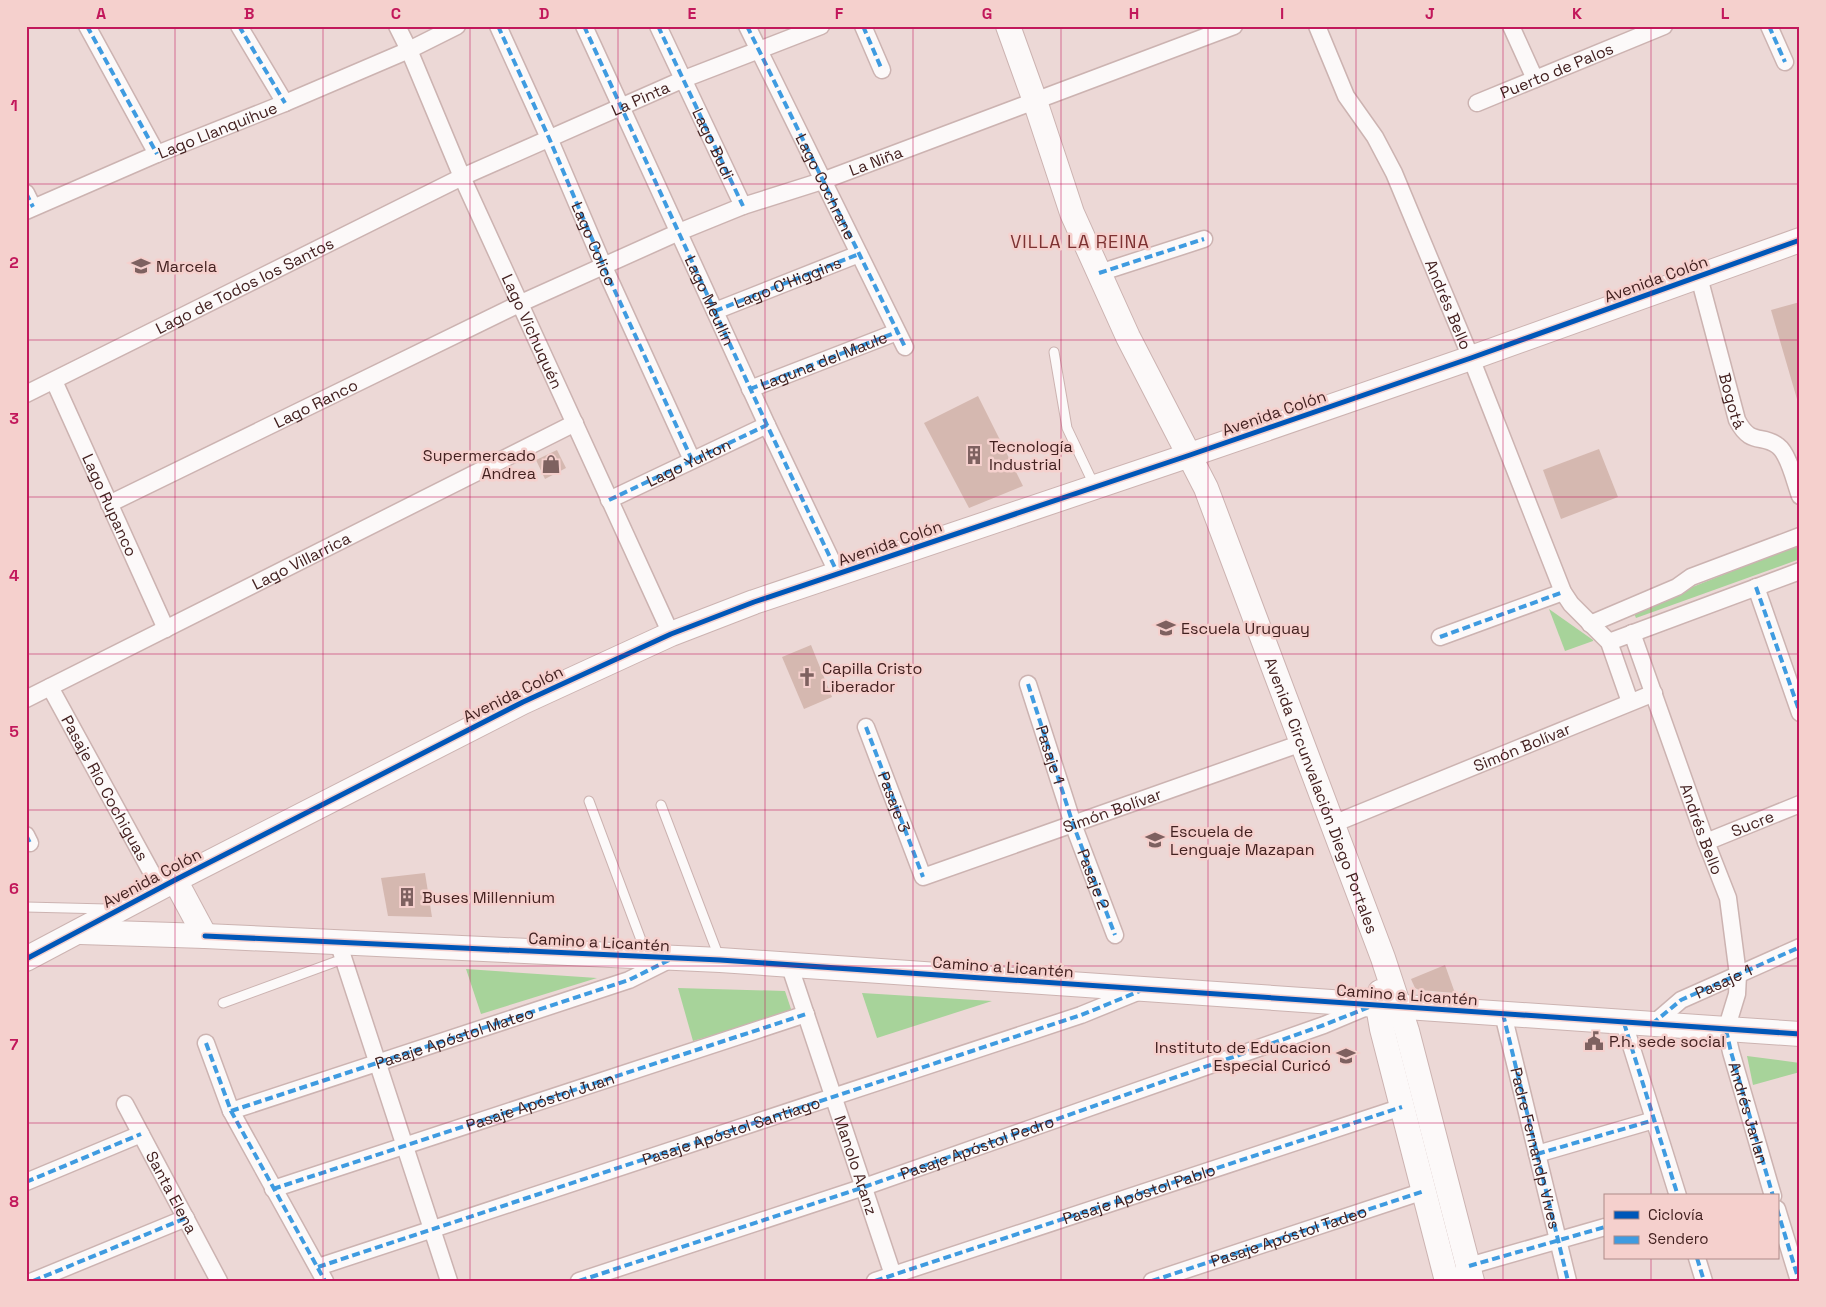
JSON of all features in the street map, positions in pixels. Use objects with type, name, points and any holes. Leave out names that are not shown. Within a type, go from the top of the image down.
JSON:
[{"type":"street","points":[[87,26],[158,154]]},
{"type":"street","points":[[239,26],[285,103]]},
{"type":"street","name":"Lago Vichuquén","points":[[397,26],[409,50],[462,177],[671,634]]},
{"type":"street","name":"Lago Llanquihue","points":[[29,203],[285,103],[409,50],[457,26]]},
{"type":"street","name":"Lago Colico","points":[[498,26],[549,138],[604,267],[692,460]]},
{"type":"street","name":"Lago Meullín","points":[[584,26],[680,232],[767,426],[838,574]]},
{"type":"street","name":"Lago Budi","points":[[658,26],[743,206]]},
{"type":"street","name":"Lago Cochrane","points":[[747,26],[905,347]]},
{"type":"street","name":"La Pinta","points":[[462,177],[684,79],[821,26]]},
{"type":"street","points":[[863,26],[882,70]]},
{"type":"street","name":"Avenida Circunvalación Diego Portales","points":[[1008,26],[1072,213],[1098,274],[1128,337],[1206,488],[1383,958],[1382,1029],[1447,1281]]},
{"type":"street","name":"La Niña","points":[[521,303],[743,206],[822,181],[1234,26]]},
{"type":"street","name":"Andrés Bello","points":[[1317,26],[1346,96],[1376,138],[1394,173],[1471,358],[1563,592],[1571,604],[1609,642],[1630,702]]},
{"type":"street","points":[[1511,26],[1535,79]]},
{"type":"street","name":"Puerto de Palos","points":[[1477,103],[1664,26]]},
{"type":"street","points":[[1769,26],[1785,62]]},
{"type":"street","name":"Lago de Todos los Santos","points":[[26,394],[462,177]]},
{"type":"street","points":[[1098,274],[1204,239]]},
{"type":"street","name":"Avenida Colón","points":[[26,958],[523,702],[671,634],[754,602],[1471,358],[1800,240]]},
{"type":"street","name":"Lago O'Higgins","points":[[715,311],[859,254]]},
{"type":"street","name":"Bogotá","points":[[1699,277],[1737,420],[1745,432],[1757,440],[1774,443],[1784,451],[1800,496]]},
{"type":"street","name":"Lago Ranco","points":[[109,504],[521,303]]},
{"type":"street","name":"Laguna del Maule","points":[[750,389],[897,332]]},
{"type":"street","name":"Lago Rupanco","points":[[54,381],[166,629]]},
{"type":"street","name":"Lago Villarrica","points":[[26,699],[575,423]]},
{"type":"street","name":"Lago Yulton","points":[[609,500],[767,426]]},
{"type":"street","points":[[1590,624],[1677,587],[1691,577],[1800,536]]},
{"type":"street","points":[[1609,642],[1800,571]]},
{"type":"street","points":[[1756,587],[1800,712]]},
{"type":"street","points":[[1440,637],[1563,592]]},
{"type":"street","name":"Andrés Bello","points":[[1632,633],[1706,842],[1728,898],[1738,975],[1736,994],[1726,1030]]},
{"type":"street","name":"Pasaje 1","points":[[1028,684],[1073,824]]},
{"type":"street","name":"Pasaje Río Cochiguas","points":[[50,687],[168,884]]},
{"type":"street","name":"Simón Bolívar","points":[[1333,824],[1654,693]]},
{"type":"street","name":"Pasaje 3","points":[[866,727],[923,877]]},
{"type":"street","name":"Simón Bolívar","points":[[923,877],[1302,743]]},
{"type":"street","name":"Sucre","points":[[1706,842],[1800,804]]},
{"type":"street","name":"Pasaje 2","points":[[1073,824],[1115,935]]},
{"type":"street","points":[[168,884],[205,936]]},
{"type":"street","name":"Camino a Licantén","points":[[78,932],[205,936],[340,950],[647,956],[789,964],[1800,1034]]},
{"type":"street","name":"Pasaje 1","points":[[1652,1025],[1681,1000],[1800,947]]},
{"type":"street","points":[[340,950],[449,1281]]},
{"type":"street","name":"Pasaje Apóstol Mateo","points":[[231,1111],[629,980],[674,958]]},
{"type":"street","name":"Manolo Aranz","points":[[789,964],[894,1278]]},
{"type":"street","name":"Pasaje Apóstol Santiago","points":[[321,1274],[432,1229],[1081,1015],[1144,990]]},
{"type":"street","name":"Avenida Circunvalación Diego Portales","points":[[1383,1006],[1465,1276]]},
{"type":"street","name":"Pasaje Apóstol Pedro","points":[[580,1281],[864,1187],[1315,1028],[1383,1006]]},
{"type":"street","name":"Pasaje Apóstol Juan","points":[[273,1189],[806,1014]]},
{"type":"street","name":"Padre Fernandp Vives","points":[[1503,1014],[1568,1281]]},
{"type":"street","points":[[1624,1023],[1677,1194]]},
{"type":"street","name":"Andrés Jarlan","points":[[1726,1030],[1772,1194]]},
{"type":"street","points":[[206,1043],[231,1111],[321,1274]]},
{"type":"street","name":"Santa Elena","points":[[125,1104],[219,1281]]},
{"type":"street","name":"Pasaje Apóstol Pablo","points":[[875,1281],[894,1278],[1402,1107]]},
{"type":"street","points":[[1536,1154],[1654,1120]]},
{"type":"street","points":[[26,1182],[141,1134]]},
{"type":"street","name":"Pasaje Apóstol Tadeo","points":[[1152,1281],[1424,1191]]},
{"type":"street","points":[[1778,1212],[1798,1281]]},
{"type":"street","points":[[33,1281],[186,1218]]},
{"type":"street","points":[[1465,1276],[1558,1240],[1604,1227]]},
{"type":"street","points":[[1698,1260],[1704,1281]]},
{"type":"lane","points":[[1054,352],[1068,428],[1096,487]]},
{"type":"lane","points":[[589,801],[647,956]]},
{"type":"lane","points":[[661,805],[720,960]]},
{"type":"lane","points":[[26,907],[119,910]]},
{"type":"lane","points":[[223,1003],[340,950]]},
{"type":"green space","points":[[1800,545],[1800,559],[1636,618],[1633,611]]},
{"type":"green space","points":[[1549,609],[1593,640],[1593,641],[1565,651]]},
{"type":"green space","points":[[466,969],[597,978],[481,1014]]},
{"type":"green space","points":[[678,988],[785,991],[792,1012],[693,1041]]},
{"type":"green space","points":[[862,993],[992,1001],[877,1038]]},
{"type":"green space","points":[[1747,1056],[1800,1063],[1800,1072],[1753,1085]]},
{"type":"building","points":[[1800,302],[1800,406],[1799,406],[1771,310]]},
{"type":"building","name":"Tecnología Industrial","points":[[978,396],[1023,486],[969,508],[924,423]]},
{"type":"building","points":[[1599,449],[1618,497],[1561,519],[1543,470]]},
{"type":"building","name":"Supermercado Andrea","points":[[557,450],[566,468],[545,479],[536,460]]},
{"type":"building","name":"Capilla Cristo Liberador","points":[[811,645],[832,697],[804,709],[782,657]]},
{"type":"building","name":"Buses Millennium","points":[[425,873],[432,917],[388,916],[381,878]]},
{"type":"building","points":[[1445,965],[1455,993],[1415,988],[1411,979]]},
{"type":"marked path","points":[[87,26],[157,154]]},
{"type":"marked path","points":[[239,26],[285,103]]},
{"type":"marked path","points":[[498,26],[549,138],[604,267],[692,460]]},
{"type":"marked path","points":[[584,26],[767,425],[838,574]]},
{"type":"marked path","points":[[658,26],[743,206]]},
{"type":"marked path","points":[[747,26],[905,347]]},
{"type":"marked path","points":[[863,26],[882,70]]},
{"type":"marked path","points":[[1769,26],[1785,62]]},
{"type":"marked path","points":[[26,193],[33,207]]},
{"type":"marked path","points":[[1099,273],[1204,239]]},
{"type":"marked path","points":[[715,311],[859,254]]},
{"type":"marked path","points":[[750,389],[897,332]]},
{"type":"marked path","points":[[609,500],[767,425]]},
{"type":"marked path","points":[[1756,587],[1800,713]]},
{"type":"marked path","points":[[1440,637],[1563,592]]},
{"type":"marked path","points":[[1028,684],[1073,824],[1115,935]]},
{"type":"marked path","points":[[866,727],[923,877]]},
{"type":"marked path","points":[[26,835],[30,843]]},
{"type":"marked path","points":[[1652,1024],[1681,1000],[1800,947]]},
{"type":"marked path","points":[[231,1111],[629,980],[671,959]]},
{"type":"marked path","points":[[318,1267],[1081,1015],[1140,991]]},
{"type":"marked path","points":[[579,1281],[864,1187],[1324,1025],[1369,1007]]},
{"type":"marked path","points":[[273,1189],[806,1014]]},
{"type":"marked path","points":[[1503,1014],[1568,1281]]},
{"type":"marked path","points":[[1624,1023],[1677,1194]]},
{"type":"marked path","points":[[1726,1030],[1772,1194]]},
{"type":"marked path","points":[[206,1043],[231,1111],[325,1281]]},
{"type":"marked path","points":[[875,1281],[1402,1107]]},
{"type":"marked path","points":[[1537,1154],[1654,1120]]},
{"type":"marked path","points":[[26,1182],[141,1134]]},
{"type":"marked path","points":[[1152,1281],[1424,1191]]},
{"type":"marked path","points":[[1778,1212],[1799,1281]]},
{"type":"marked path","points":[[33,1281],[186,1218]]},
{"type":"marked path","points":[[1469,1266],[1604,1227]]},
{"type":"marked path","points":[[1698,1260],[1704,1281]]},
{"type":"cycle path","points":[[26,959],[175,880],[523,702],[671,634],[754,602],[1471,358],[1800,240]]},
{"type":"cycle path","points":[[205,936],[720,960],[1800,1034]]},
{"type":"place","name":"Marcela","points":[[141,266]]},
{"type":"place","name":"Tecnología Industrial","points":[[974,455]]},
{"type":"place","name":"Supermercado Andrea","points":[[551,464]]},
{"type":"place","name":"Escuela Uruguay","points":[[1166,628]]},
{"type":"place","name":"Capilla Cristo Liberador","points":[[807,677]]},
{"type":"place","name":"Escuela de Lenguaje Mazapan","points":[[1155,840]]},
{"type":"place","name":"Buses Millennium","points":[[407,897]]},
{"type":"place","name":"P.h. sede social","points":[[1594,1041]]},
{"type":"place","name":"Instituto de Educacion Especial Curicó","points":[[1346,1056]]},
{"type":"district","name":"VILLA LA REINA","points":[[1080,241]]}]
